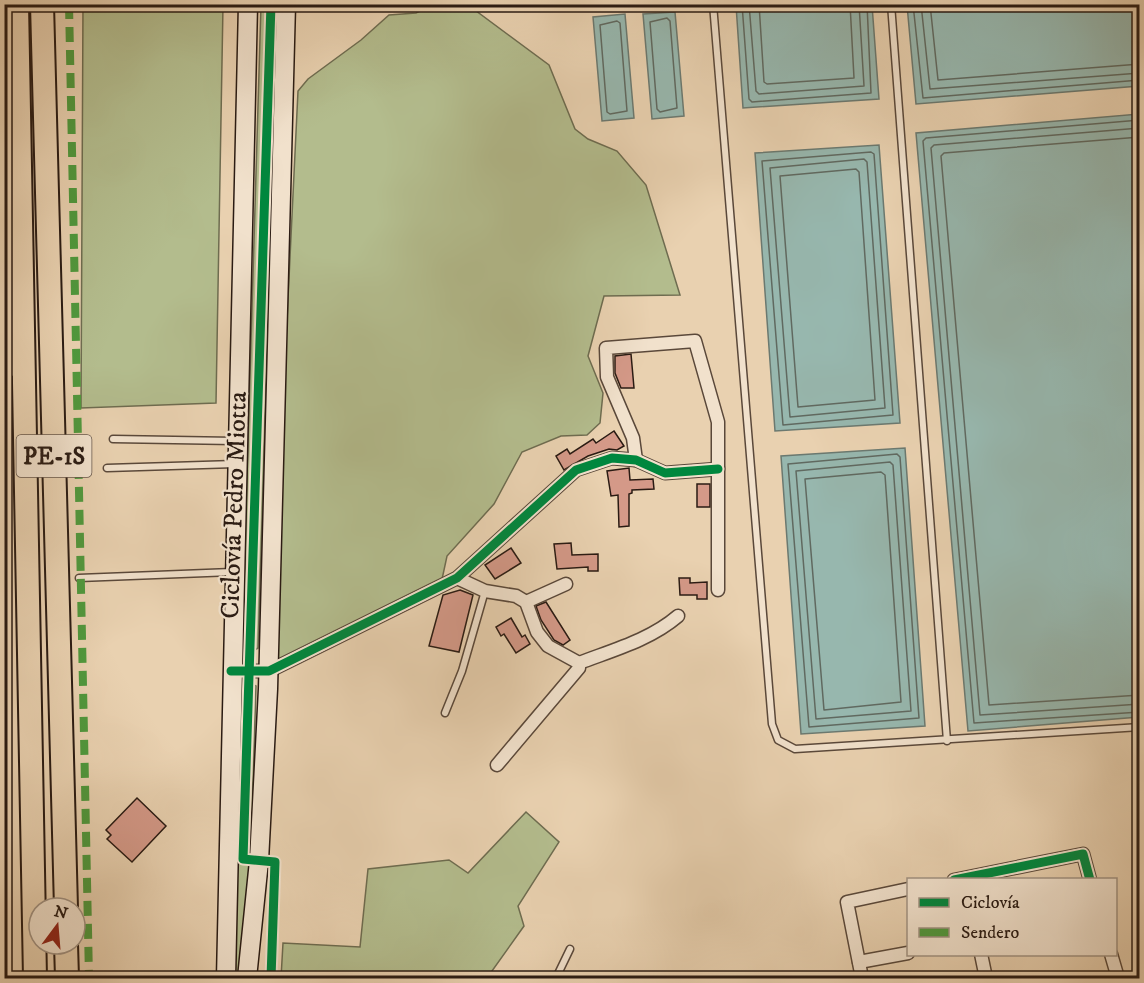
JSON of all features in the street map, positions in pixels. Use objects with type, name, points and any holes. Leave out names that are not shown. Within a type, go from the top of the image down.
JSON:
[{"type":"highway","name":"PE-1S","points":[[17,4],[29,572],[31,890],[35,978]]},
{"type":"highway","name":"PE-1S","points":[[42,4],[66,896]]},
{"type":"highway","points":[[4,310],[9,340],[17,526],[29,572]]},
{"type":"highway","points":[[21,978],[22,932],[31,890]]},
{"type":"main road","points":[[226,978],[231,671],[239,441],[248,4]]},
{"type":"main road","points":[[247,978],[259,861],[269,671],[286,4]]},
{"type":"street","points":[[636,459],[633,438],[607,376],[606,348],[690,340],[698,345],[718,422],[718,590]]},
{"type":"street","points":[[231,671],[269,671],[457,578],[576,470],[612,458],[636,459],[650,468],[665,473],[717,469]]},
{"type":"street","points":[[457,578],[485,591],[516,596],[526,602],[537,632],[548,646],[579,663]]},
{"type":"street","points":[[526,602],[566,584]]},
{"type":"street","points":[[579,663],[649,635],[678,616]]},
{"type":"street","points":[[497,765],[579,668],[579,663]]},
{"type":"street","points":[[965,878],[1083,854],[1090,878]]},
{"type":"street","points":[[862,978],[847,902],[907,889]]},
{"type":"street","points":[[859,962],[907,953]]},
{"type":"street","points":[[981,956],[986,978]]},
{"type":"street","points":[[1111,956],[1114,978]]},
{"type":"lane","points":[[713,4],[772,724],[778,740],[795,749],[1140,727]]},
{"type":"lane","points":[[891,4],[947,741]]},
{"type":"lane","points":[[113,439],[239,441]]},
{"type":"lane","points":[[107,468],[238,464]]},
{"type":"lane","points":[[79,578],[235,572]]},
{"type":"lane","points":[[445,713],[462,671],[485,591]]},
{"type":"lane","points":[[556,978],[570,949]]},
{"type":"green space","points":[[83,5],[223,5],[216,403],[81,408]]},
{"type":"green space","points":[[261,5],[278,5],[258,648],[250,653],[242,646]]},
{"type":"green space","points":[[432,5],[468,5],[549,65],[575,129],[588,139],[617,151],[646,185],[680,295],[604,296],[588,356],[603,393],[600,423],[587,435],[561,436],[522,452],[494,504],[447,556],[441,584],[276,661],[271,653],[298,91],[308,79],[361,40],[389,15],[416,13]]},
{"type":"green space","points":[[247,682],[256,686],[251,856],[240,978],[233,978],[241,686]]},
{"type":"green space","points":[[526,812],[559,842],[518,906],[524,926],[487,978],[281,978],[283,943],[360,947],[368,869],[449,860],[468,873]]},
{"type":"water","points":[[736,5],[872,5],[879,99],[743,108]]},
{"type":"water","points":[[907,5],[1139,5],[1139,86],[916,104]]},
{"type":"water","points":[[675,12],[684,116],[652,119],[643,14]]},
{"type":"water","points":[[625,14],[634,118],[602,121],[593,17]]},
{"type":"water","points":[[1139,114],[1139,717],[968,731],[916,133]]},
{"type":"water","points":[[879,145],[900,423],[775,431],[755,153]]},
{"type":"water","points":[[905,448],[925,726],[801,734],[781,456]]},
{"type":"building","points":[[631,354],[634,388],[621,388],[615,373],[615,356]]},
{"type":"building","points":[[614,431],[624,446],[617,450],[609,449],[588,456],[564,470],[556,456],[567,449],[570,454],[593,439],[596,443]]},
{"type":"building","points":[[629,468],[630,480],[653,479],[654,489],[632,490],[629,494],[629,526],[619,527],[618,495],[611,496],[607,471]]},
{"type":"building","points":[[697,484],[710,484],[710,507],[697,507]]},
{"type":"building","points":[[571,543],[572,555],[598,554],[598,571],[588,571],[588,567],[557,569],[554,544]]},
{"type":"building","points":[[511,548],[521,563],[495,579],[485,565]]},
{"type":"building","points":[[679,578],[690,578],[690,583],[707,582],[707,599],[697,599],[697,595],[680,595]]},
{"type":"building","points":[[460,590],[473,595],[459,652],[429,646],[443,595]]},
{"type":"building","points":[[546,602],[570,640],[563,645],[554,640],[541,620],[536,606]]},
{"type":"building","points":[[511,618],[522,637],[525,635],[530,644],[516,653],[504,634],[501,636],[496,627]]},
{"type":"building","points":[[137,798],[166,826],[132,862],[107,839],[111,835],[106,830]]},
{"type":"marked path","points":[[69,4],[89,978]]},
{"type":"cycle path","name":"Ciclovía Pedro Miotta","points":[[271,4],[243,859],[275,862],[271,978]]},
{"type":"cycle path","points":[[231,671],[269,671],[457,578],[576,470],[612,458],[636,460],[665,473],[718,469]]},
{"type":"cycle path","points":[[964,878],[1083,854],[1089,878]]}]
